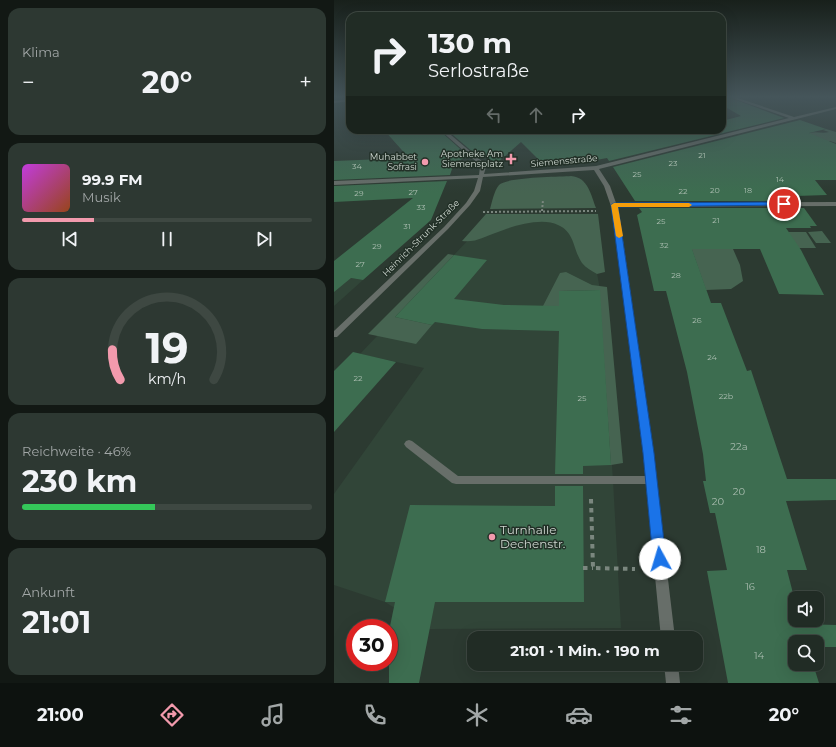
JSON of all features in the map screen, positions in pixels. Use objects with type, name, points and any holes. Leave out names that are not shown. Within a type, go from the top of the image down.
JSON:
[{"type":"street","name":"Siemensstraße","points":[[334,183],[481,176],[596,168],[753,129]]},
{"type":"street","points":[[449,134],[482,164],[481,176]]},
{"type":"street","points":[[596,168],[607,186],[614,205],[651,480],[667,631]]},
{"type":"street","name":"Heinrich-Strunk-Straße","points":[[334,336],[446,228],[468,204],[477,191],[481,176]]},
{"type":"street","points":[[614,205],[836,204]]},
{"type":"street","points":[[409,444],[456,480],[651,480]]},
{"type":"street","points":[[672,671],[673,683]]},
{"type":"path","points":[[542,211],[543,200]]},
{"type":"path","points":[[483,212],[600,210]]},
{"type":"path","points":[[591,480],[592,568]]},
{"type":"path","points":[[583,568],[635,569]]},
{"type":"shaded area","points":[[826,129],[836,132],[836,143],[830,141],[821,144],[809,133],[829,132],[823,130]]},
{"type":"shaded area","points":[[571,176],[577,177],[585,183],[596,208],[490,209],[496,190],[499,185],[504,182],[521,179]]},
{"type":"shaded area","points":[[486,214],[598,214],[605,272],[597,274],[585,266],[579,258],[568,232],[564,228],[551,223],[528,223],[511,227],[476,240],[462,241]]},
{"type":"shaded area","points":[[596,216],[597,273],[600,290],[613,480],[621,628],[429,629],[385,602],[334,585],[334,494],[424,368],[360,354],[490,217]]},
{"type":"shaded area","points":[[822,231],[831,243],[816,243],[808,232]]},
{"type":"shaded area","points":[[788,232],[806,232],[816,248],[798,248]]},
{"type":"shaded area","points":[[691,247],[733,249],[740,265],[743,281],[731,289],[706,290]]},
{"type":"shaded area","points":[[448,254],[454,255],[395,317],[432,325],[416,344],[368,334]]},
{"type":"shaded area","points":[[566,272],[592,285],[607,287],[623,463],[611,465],[599,290],[559,291],[559,306],[543,306],[560,273]]},
{"type":"shaded area","points":[[334,275],[363,280],[334,306]]},
{"type":"building","points":[[726,129],[740,129],[726,132]]},
{"type":"building","points":[[765,129],[826,129],[809,133],[836,144],[836,180],[815,180],[827,195],[796,196],[799,201],[635,201],[613,167]]},
{"type":"building","points":[[388,134],[443,134],[468,156],[454,163],[450,175],[334,180],[334,161],[409,158]]},
{"type":"building","points":[[452,134],[719,134],[609,161],[607,158],[591,161],[540,164],[541,162],[521,142],[496,164],[479,150],[474,153]]},
{"type":"building","points":[[447,181],[431,220],[363,280],[351,278],[334,292],[334,261],[413,198],[334,202],[334,186]]},
{"type":"building","points":[[639,208],[804,208],[817,226],[810,226],[811,228],[786,228],[801,250],[824,295],[779,294],[760,249],[692,249],[711,303],[721,303],[747,371],[751,370],[787,479],[836,479],[836,500],[786,501],[807,570],[787,570],[792,591],[788,591],[788,627],[824,627],[824,625],[836,625],[836,647],[824,647],[824,635],[788,635],[788,671],[815,671],[819,683],[728,683],[707,571],[727,570],[715,513],[710,513],[703,481],[706,481],[703,454],[687,372],[666,291],[654,291],[637,215],[642,212]]},
{"type":"building","points":[[454,255],[487,260],[454,299],[504,305],[559,306],[559,291],[600,290],[611,465],[583,466],[583,474],[555,474],[559,331],[482,329],[435,322],[432,325],[395,317]]},
{"type":"building","points":[[353,352],[396,362],[334,432],[334,371]]},
{"type":"building","name":"Turnhalle Dechenstr.","points":[[555,486],[583,486],[584,602],[435,602],[419,683],[389,683],[389,671],[398,671],[398,619],[391,619],[395,602],[385,602],[410,505],[555,506]]},
{"type":"slow traffic","points":[[619,236],[614,205],[689,205]]},
{"type":"place","name":"Apotheke Am Siemensplatz","points":[[511,159]]},
{"type":"place","name":"Muhabbet Sofrasi","points":[[425,162]]},
{"type":"place","name":"Turnhalle Dechenstr.","points":[[492,537]]},
{"type":"route","points":[[660,559],[650,468],[622,254],[614,205],[784,204]]}]
